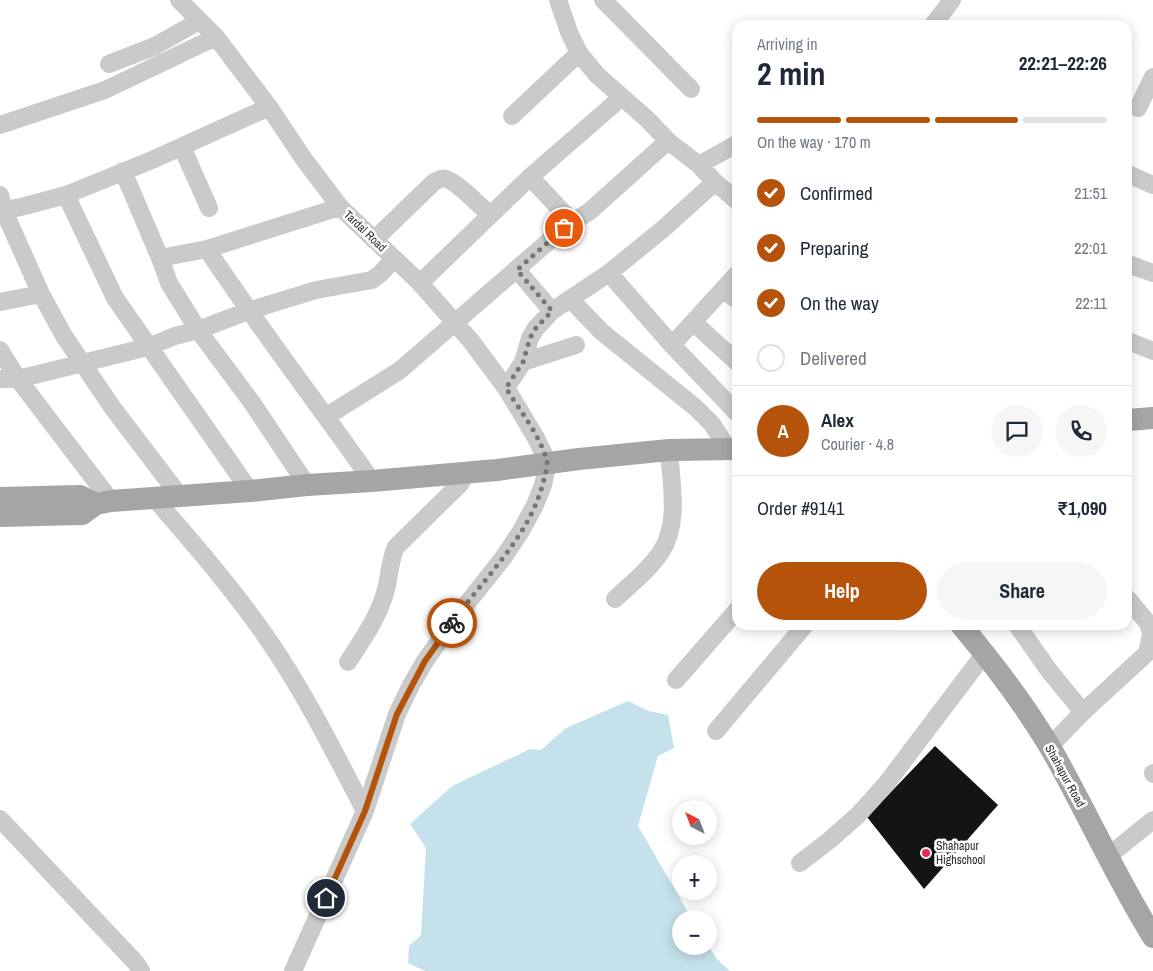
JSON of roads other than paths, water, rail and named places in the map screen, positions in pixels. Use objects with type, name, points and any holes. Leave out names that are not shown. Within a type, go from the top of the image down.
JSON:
[{"type":"main road","points":[[1132,420],[1153,418]]},
{"type":"main road","points":[[0,498],[80,496],[104,503],[180,495],[372,481],[669,450],[732,449]]},
{"type":"main road","points":[[0,516],[82,514],[104,503]]},
{"type":"main road","name":"Shahapur Road","points":[[965,630],[1020,702],[1049,747],[1107,857],[1153,937]]},
{"type":"street","name":"Tardal Road","points":[[179,0],[216,38],[269,107],[303,158],[340,207],[420,283],[472,341],[506,388],[536,438],[548,463]]},
{"type":"street","points":[[558,0],[569,32],[579,53],[597,75],[647,119],[668,142],[699,165],[732,197]]},
{"type":"street","points":[[603,0],[691,88]]},
{"type":"street","points":[[937,20],[952,0]]},
{"type":"street","points":[[109,64],[155,46],[199,21]]},
{"type":"street","points":[[0,125],[106,90],[216,38]]},
{"type":"street","points":[[512,116],[579,53]]},
{"type":"street","points":[[1140,110],[1153,78]]},
{"type":"street","points":[[420,283],[530,177],[622,97]]},
{"type":"street","points":[[180,495],[112,408],[64,336],[41,294],[1,206],[66,194],[182,147],[269,107]]},
{"type":"street","points":[[327,416],[399,371],[456,324],[564,228],[590,211],[668,142]]},
{"type":"street","points":[[699,165],[732,146]]},
{"type":"street","points":[[182,147],[209,208]]},
{"type":"street","points":[[123,171],[169,283],[198,330],[253,404],[307,485]]},
{"type":"street","points":[[1132,176],[1153,184]]},
{"type":"street","points":[[530,177],[573,223]]},
{"type":"street","points":[[374,240],[434,182],[441,178],[448,179],[455,184],[490,215]]},
{"type":"street","points":[[506,388],[523,362],[530,338],[536,328],[552,311],[609,273],[663,229],[715,182]]},
{"type":"street","points":[[66,194],[115,298],[250,491]]},
{"type":"street","points":[[160,258],[206,249],[340,207]]},
{"type":"street","points":[[206,249],[248,311],[327,416],[372,481]]},
{"type":"street","points":[[0,379],[18,379],[148,347],[248,311],[316,290],[372,280],[394,259]]},
{"type":"street","points":[[1132,265],[1153,273]]},
{"type":"street","points":[[517,270],[552,311]]},
{"type":"street","points":[[609,273],[732,408]]},
{"type":"street","points":[[672,344],[732,279]]},
{"type":"street","points":[[723,289],[732,296]]},
{"type":"street","points":[[0,302],[41,294]]},
{"type":"street","points":[[570,299],[602,332],[696,408],[732,448]]},
{"type":"street","points":[[693,322],[732,358]]},
{"type":"street","points":[[1132,343],[1153,351]]},
{"type":"street","points":[[523,362],[576,345]]},
{"type":"street","points":[[0,350],[104,503]]},
{"type":"street","points":[[615,599],[648,568],[661,552],[669,537],[672,516],[669,450]]},
{"type":"street","points":[[298,970],[365,811],[397,714],[411,685],[425,661],[457,616],[503,558],[521,531],[543,485],[548,463]]},
{"type":"street","points":[[348,662],[374,620],[385,592],[391,558],[396,547],[460,484],[467,472]]},
{"type":"street","points":[[155,499],[228,586],[268,639],[309,705],[365,811]]},
{"type":"street","points":[[1049,747],[1083,712],[1147,653],[1151,634],[1148,623],[1132,603]]},
{"type":"street","points":[[676,680],[732,616]]},
{"type":"street","points":[[716,731],[801,630]]},
{"type":"street","points":[[1021,630],[1050,672],[1083,712]]},
{"type":"street","points":[[800,863],[858,815],[886,784],[985,654]]},
{"type":"street","points":[[0,820],[136,963],[141,971]]},
{"type":"street","points":[[1107,857],[1153,820]]},
{"type":"water","points":[[628,701],[649,711],[668,715],[674,748],[658,756],[638,826],[672,885],[672,900],[681,900],[687,910],[672,910],[672,955],[714,955],[730,971],[425,971],[408,963],[409,946],[421,935],[426,848],[410,824],[452,786],[530,749],[541,750],[566,728]]},
{"type":"place","name":"Shahapur Highschool","points":[[926,853]]}]
